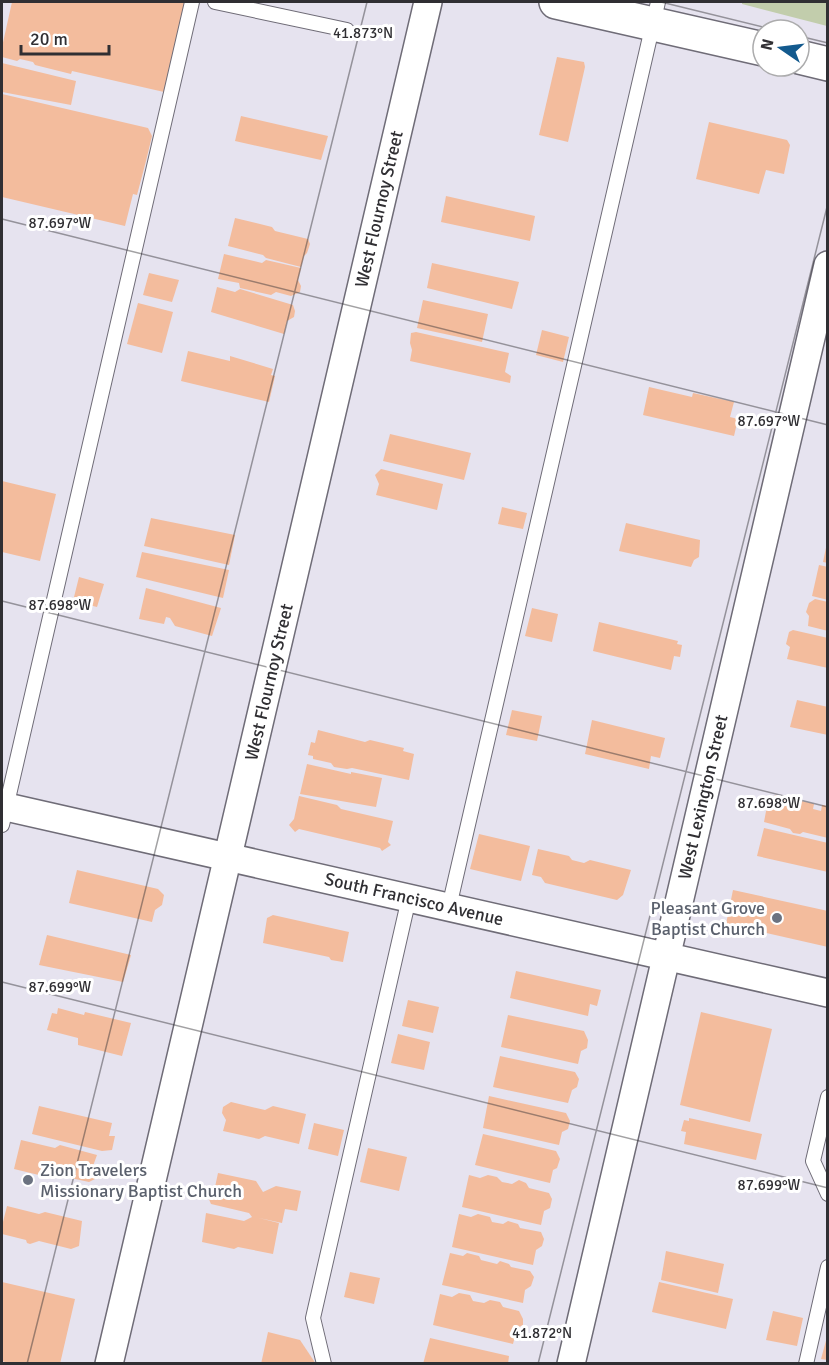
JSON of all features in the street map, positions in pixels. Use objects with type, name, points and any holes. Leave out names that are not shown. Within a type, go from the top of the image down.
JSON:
[{"type":"main road","points":[[556,2],[655,13],[751,45]]},
{"type":"main road","points":[[811,60],[828,64]]},
{"type":"street","name":"West Flournoy Street","points":[[109,1364],[428,2]]},
{"type":"street","name":"West Lexington Street","points":[[571,1364],[826,280]]},
{"type":"street","name":"South Francisco Avenue","points":[[3,812],[228,857],[828,993]]},
{"type":"lane","points":[[3,812],[192,2]]},
{"type":"lane","points":[[216,2],[347,30]]},
{"type":"lane","points":[[449,907],[655,13]]},
{"type":"lane","points":[[324,1364],[313,1318],[409,898]]},
{"type":"lane","points":[[827,1191],[813,1161],[828,1097]]},
{"type":"lane","points":[[806,1364],[828,1266]]},
{"type":"green space","points":[[742,2],[827,2],[827,26],[811,22],[811,18],[796,18],[742,4]]},
{"type":"building","points":[[12,2],[185,2],[164,92],[72,71],[71,74],[35,65],[33,62],[2,57]]},
{"type":"building","points":[[557,57],[584,62],[585,67],[568,142],[539,135]]},
{"type":"building","points":[[2,63],[76,81],[71,105],[2,92]]},
{"type":"building","points":[[2,94],[148,128],[152,136],[137,195],[133,194],[125,226],[2,197]]},
{"type":"building","points":[[241,116],[328,136],[321,160],[235,141]]},
{"type":"building","points":[[709,122],[787,140],[790,145],[784,174],[766,170],[759,194],[696,179]]},
{"type":"building","points":[[446,196],[535,216],[530,241],[441,222]]},
{"type":"building","points":[[235,218],[308,239],[310,244],[301,267],[228,246]]},
{"type":"building","points":[[224,254],[262,263],[266,260],[301,268],[298,280],[301,286],[300,292],[291,296],[276,292],[271,295],[240,288],[239,283],[218,279]]},
{"type":"building","points":[[432,263],[519,282],[512,309],[427,288]]},
{"type":"building","points":[[149,273],[179,280],[172,302],[143,295]]},
{"type":"building","points":[[217,287],[235,292],[240,289],[293,305],[294,317],[287,321],[284,334],[211,312]]},
{"type":"building","points":[[423,300],[488,314],[482,342],[417,328]]},
{"type":"building","points":[[138,303],[173,312],[162,353],[127,344]]},
{"type":"building","points":[[542,330],[569,337],[563,362],[536,355]]},
{"type":"building","points":[[416,332],[509,353],[505,372],[511,376],[510,383],[410,361],[411,333]]},
{"type":"building","points":[[188,351],[230,361],[230,356],[273,369],[271,375],[275,376],[269,402],[181,381]]},
{"type":"building","points":[[649,387],[692,397],[693,393],[734,402],[730,417],[738,419],[734,436],[643,415]]},
{"type":"building","points":[[390,434],[471,453],[464,480],[383,461]]},
{"type":"building","points":[[381,469],[443,484],[437,510],[376,495],[379,484],[375,475]]},
{"type":"building","points":[[2,481],[56,494],[40,561],[2,552]]},
{"type":"building","points":[[502,507],[527,513],[523,529],[498,524]]},
{"type":"building","points":[[151,518],[235,535],[229,565],[144,546]]},
{"type":"building","points":[[626,523],[700,540],[699,557],[694,560],[691,567],[619,551]]},
{"type":"building","points":[[828,538],[828,563],[823,562]]},
{"type":"building","points":[[142,552],[229,570],[223,598],[136,577]]},
{"type":"building","points":[[819,565],[828,567],[828,600],[812,596]]},
{"type":"building","points":[[79,577],[104,584],[97,607],[73,601]]},
{"type":"building","points":[[146,588],[221,608],[212,636],[175,626],[170,618],[166,617],[164,624],[139,619]]},
{"type":"building","points":[[815,599],[828,602],[828,631],[808,626],[809,616],[806,612],[809,603]]},
{"type":"building","points":[[532,608],[558,614],[552,642],[525,636]]},
{"type":"building","points":[[599,622],[678,641],[677,644],[682,645],[680,657],[674,656],[671,670],[593,651]]},
{"type":"building","points":[[793,630],[828,638],[828,668],[787,659],[790,647],[786,644],[789,632]]},
{"type":"building","points":[[797,700],[828,707],[828,735],[790,727]]},
{"type":"building","points":[[512,710],[542,716],[537,741],[506,735]]},
{"type":"building","points":[[592,720],[665,738],[660,758],[651,756],[649,769],[585,754]]},
{"type":"building","points":[[318,730],[365,742],[370,740],[404,748],[403,751],[414,754],[409,780],[352,768],[334,767],[331,763],[313,759],[313,756],[308,755],[311,742],[315,743]]},
{"type":"building","points":[[307,764],[382,778],[376,807],[300,794]]},
{"type":"building","points":[[775,795],[814,804],[813,809],[821,811],[822,805],[828,806],[828,838],[803,832],[793,833],[790,829],[764,822],[767,806],[771,807]]},
{"type":"building","points":[[299,796],[393,821],[388,842],[391,845],[382,851],[380,848],[299,829],[295,832],[289,825],[294,819]]},
{"type":"building","points":[[764,828],[828,843],[828,872],[757,856]]},
{"type":"building","points":[[479,834],[530,846],[521,881],[470,869]]},
{"type":"building","points":[[538,849],[569,856],[572,860],[584,863],[590,860],[631,870],[623,895],[617,900],[545,883],[541,877],[532,875]]},
{"type":"building","points":[[77,870],[158,889],[164,895],[162,905],[155,910],[152,922],[69,903]]},
{"type":"building","name":"Pleasant Grove Baptist Church","points":[[733,890],[828,911],[828,947],[726,924]]},
{"type":"building","points":[[273,915],[349,932],[343,962],[263,943],[267,918]]},
{"type":"building","points":[[47,935],[131,955],[123,982],[39,965]]},
{"type":"building","points":[[516,971],[601,990],[597,1006],[590,1004],[588,1016],[510,998]]},
{"type":"building","points":[[408,1000],[439,1007],[433,1033],[402,1026]]},
{"type":"building","points":[[58,1008],[131,1023],[122,1056],[78,1045],[78,1038],[47,1030],[52,1013],[57,1014]]},
{"type":"building","points":[[701,1012],[772,1029],[750,1122],[680,1105]]},
{"type":"building","points":[[508,1015],[584,1031],[588,1040],[587,1048],[581,1051],[578,1064],[501,1047]]},
{"type":"building","points":[[398,1034],[430,1042],[424,1070],[391,1063]]},
{"type":"building","points":[[500,1056],[575,1072],[579,1079],[577,1087],[572,1090],[568,1103],[493,1087]]},
{"type":"building","points":[[489,1096],[566,1113],[570,1121],[568,1129],[562,1132],[559,1145],[483,1128]]},
{"type":"building","points":[[231,1102],[265,1110],[273,1106],[306,1114],[299,1144],[265,1136],[259,1139],[223,1131],[226,1120],[222,1113],[223,1107]]},
{"type":"building","points":[[39,1106],[112,1123],[109,1136],[115,1136],[112,1150],[102,1151],[32,1134]]},
{"type":"building","points":[[689,1118],[762,1134],[756,1160],[684,1144],[686,1132],[681,1131],[684,1120],[689,1121]]},
{"type":"building","points":[[314,1123],[344,1130],[338,1156],[308,1149]]},
{"type":"building","points":[[483,1134],[556,1151],[560,1159],[557,1168],[553,1170],[550,1183],[475,1165]]},
{"type":"building","points":[[21,1140],[55,1148],[60,1145],[97,1155],[93,1166],[97,1172],[95,1179],[89,1182],[52,1174],[47,1177],[14,1169]]},
{"type":"building","points":[[368,1148],[407,1157],[399,1191],[360,1182]]},
{"type":"building","points":[[218,1173],[256,1181],[263,1192],[276,1186],[301,1191],[297,1211],[285,1209],[282,1223],[259,1218],[279,1223],[273,1254],[202,1242],[206,1213],[244,1221],[252,1217],[249,1213],[211,1204],[207,1195],[208,1190],[215,1187]]},
{"type":"building","points":[[469,1175],[480,1178],[488,1175],[512,1184],[519,1180],[526,1183],[529,1188],[549,1193],[552,1199],[550,1208],[544,1211],[541,1225],[462,1207]]},
{"type":"building","points":[[7,1206],[82,1221],[79,1246],[71,1249],[39,1241],[30,1244],[26,1240],[2,1234]]},
{"type":"building","points":[[459,1214],[471,1217],[478,1214],[490,1217],[492,1222],[503,1224],[508,1221],[518,1224],[520,1228],[541,1232],[544,1239],[542,1246],[536,1250],[533,1265],[452,1247]]},
{"type":"building","points":[[666,1251],[724,1264],[718,1293],[661,1280]]},
{"type":"building","points":[[450,1253],[463,1256],[467,1253],[479,1256],[481,1260],[497,1264],[500,1261],[511,1267],[530,1271],[534,1277],[531,1286],[525,1290],[523,1303],[442,1285]]},
{"type":"building","points":[[350,1272],[380,1278],[374,1304],[344,1297]]},
{"type":"building","points":[[2,1282],[75,1299],[60,1364],[11,1364],[2,1361]]},
{"type":"building","points":[[659,1282],[733,1299],[726,1329],[652,1312]]},
{"type":"building","points":[[459,1293],[470,1295],[473,1301],[500,1302],[503,1307],[519,1311],[523,1325],[517,1328],[513,1344],[433,1325],[440,1294],[452,1297]]},
{"type":"building","points":[[773,1311],[803,1318],[797,1346],[766,1340]]},
{"type":"building","points":[[268,1332],[300,1340],[316,1364],[261,1364]]},
{"type":"building","points":[[828,1337],[828,1360],[821,1359]]},
{"type":"building","points":[[430,1338],[509,1356],[508,1364],[423,1364]]},
{"type":"place","name":"Pleasant Grove Baptist Church","points":[[777,918]]},
{"type":"place","name":"Zion Travelers Missionary Baptist Church","points":[[28,1180]]}]
